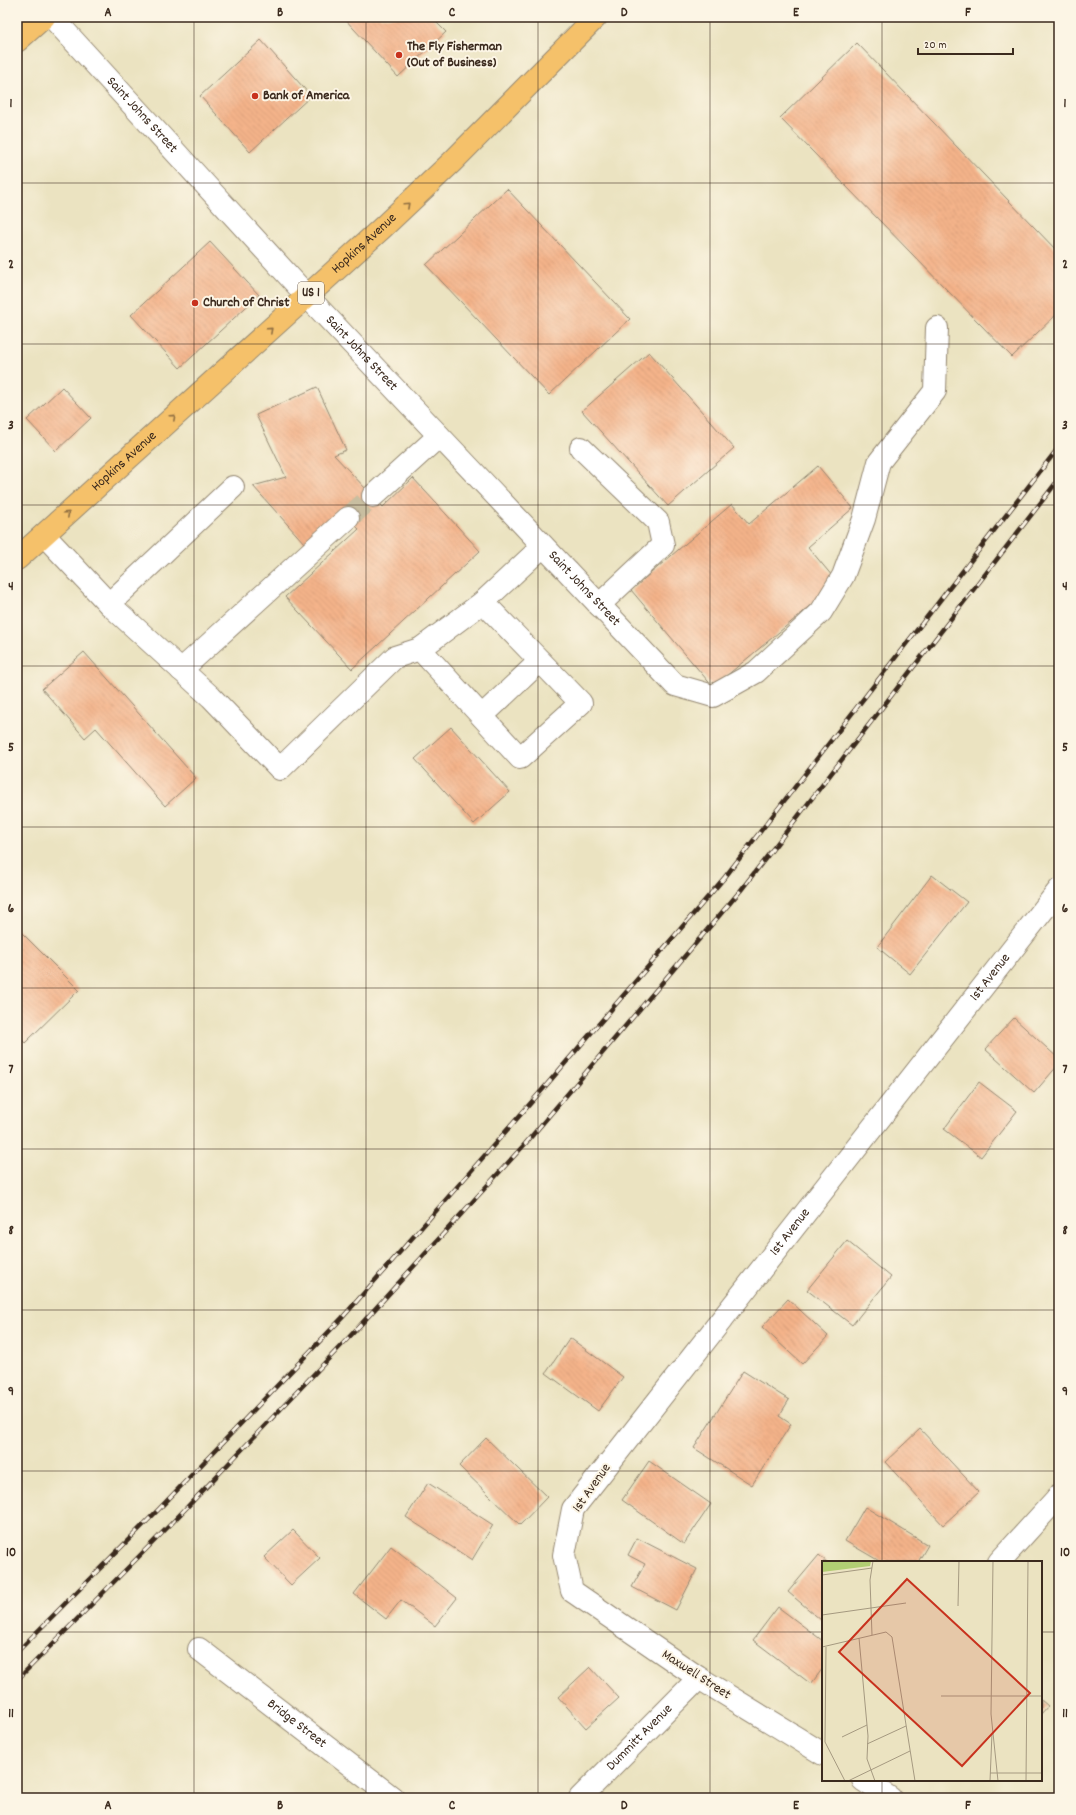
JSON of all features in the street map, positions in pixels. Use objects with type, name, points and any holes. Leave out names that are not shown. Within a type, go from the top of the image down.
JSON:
[{"type":"main road","points":[[17,41],[44,17]]},
{"type":"main road","name":"Hopkins Avenue","points":[[17,559],[436,177],[596,17]]},
{"type":"street","name":"Saint Johns Street","points":[[52,17],[307,296],[674,685],[713,696],[756,672],[822,612],[843,576],[864,520],[879,462],[935,391],[937,328]]},
{"type":"street","points":[[373,496],[439,436]]},
{"type":"street","points":[[581,448],[658,522],[663,545],[599,605]]},
{"type":"street","points":[[109,604],[233,487]]},
{"type":"street","points":[[181,670],[348,518]]},
{"type":"street","points":[[44,535],[109,604],[211,697],[280,769],[396,657],[420,649],[483,602],[543,546]]},
{"type":"street","points":[[420,649],[520,758],[581,703],[483,602]]},
{"type":"street","points":[[482,716],[540,661]]},
{"type":"street","name":"1st Avenue","points":[[572,1591],[564,1555],[573,1509],[1059,890]]},
{"type":"street","points":[[999,1561],[1059,1496]]},
{"type":"street","name":"Maxwell Street","points":[[572,1591],[699,1678],[822,1753]]},
{"type":"street","name":"Bridge Street","points":[[199,1649],[393,1798]]},
{"type":"street","name":"Dummitt Avenue","points":[[580,1798],[699,1678]]},
{"type":"street","points":[[864,1781],[890,1798]]},
{"type":"building","name":"The Fly Fisherman (Out of Business)","points":[[343,17],[431,17],[446,32],[398,77]]},
{"type":"building","name":"Bank of America","points":[[261,40],[311,96],[250,152],[200,96]]},
{"type":"building","points":[[857,43],[1059,253],[1059,312],[1012,357],[780,118]]},
{"type":"building","points":[[507,189],[630,319],[549,395],[426,265]]},
{"type":"building","points":[[210,242],[259,295],[180,368],[131,315]]},
{"type":"building","points":[[649,352],[734,448],[668,506],[582,411]]},
{"type":"building","points":[[62,387],[91,418],[56,451],[27,420]]},
{"type":"building","points":[[317,387],[346,450],[334,455],[383,507],[413,478],[480,551],[352,669],[285,597],[359,529],[341,512],[305,544],[253,486],[286,477],[256,415]]},
{"type":"building","points":[[818,466],[853,508],[808,547],[838,583],[713,687],[631,590],[732,504],[749,524]]},
{"type":"building","points":[[84,652],[196,778],[165,806],[96,728],[85,738],[42,689]]},
{"type":"building","points":[[451,727],[510,792],[474,824],[415,759]]},
{"type":"building","points":[[932,875],[967,902],[910,974],[877,947]]},
{"type":"building","points":[[17,928],[79,990],[25,1043],[17,1035]]},
{"type":"building","points":[[1014,1018],[1059,1059],[1059,1064],[1034,1093],[985,1049]]},
{"type":"building","points":[[979,1082],[1017,1111],[981,1157],[944,1129]]},
{"type":"building","points":[[847,1241],[891,1277],[852,1325],[807,1290]]},
{"type":"building","points":[[788,1299],[828,1336],[802,1364],[762,1327]]},
{"type":"building","points":[[570,1338],[623,1377],[598,1411],[546,1373]]},
{"type":"building","points":[[743,1371],[789,1400],[779,1416],[791,1424],[752,1485],[694,1448]]},
{"type":"building","points":[[920,1429],[979,1492],[943,1525],[885,1462]]},
{"type":"building","points":[[486,1438],[547,1497],[520,1525],[459,1466]]},
{"type":"building","points":[[649,1461],[711,1504],[684,1544],[622,1500]]},
{"type":"building","points":[[428,1483],[493,1525],[472,1560],[406,1517]]},
{"type":"building","points":[[865,1507],[928,1545],[919,1561],[879,1561],[845,1541]]},
{"type":"building","points":[[293,1530],[320,1558],[291,1585],[264,1557]]},
{"type":"building","points":[[637,1538],[697,1569],[676,1610],[632,1587],[645,1564],[628,1555]]},
{"type":"building","points":[[391,1546],[457,1598],[435,1626],[401,1600],[386,1619],[354,1594]]},
{"type":"building","points":[[819,1555],[826,1561],[822,1561],[821,1620],[788,1592]]},
{"type":"building","points":[[778,1607],[822,1640],[822,1669],[811,1684],[753,1640]]},
{"type":"building","points":[[590,1667],[619,1698],[586,1728],[558,1697]]},
{"type":"building","points":[[1042,1701],[1048,1706],[1042,1713]]},
{"type":"tunnel","points":[[348,518],[373,496]]},
{"type":"railway","points":[[17,1652],[159,1509],[342,1318],[543,1089],[725,877],[1059,447]]},
{"type":"railway","points":[[17,1680],[171,1524],[354,1332],[525,1144],[741,890],[1059,479]]},
{"type":"place","name":"The Fly Fisherman (Out of Business)","points":[[399,55]]},
{"type":"place","name":"Bank of America","points":[[255,96]]},
{"type":"place","name":"Church of Christ","points":[[195,303]]}]
